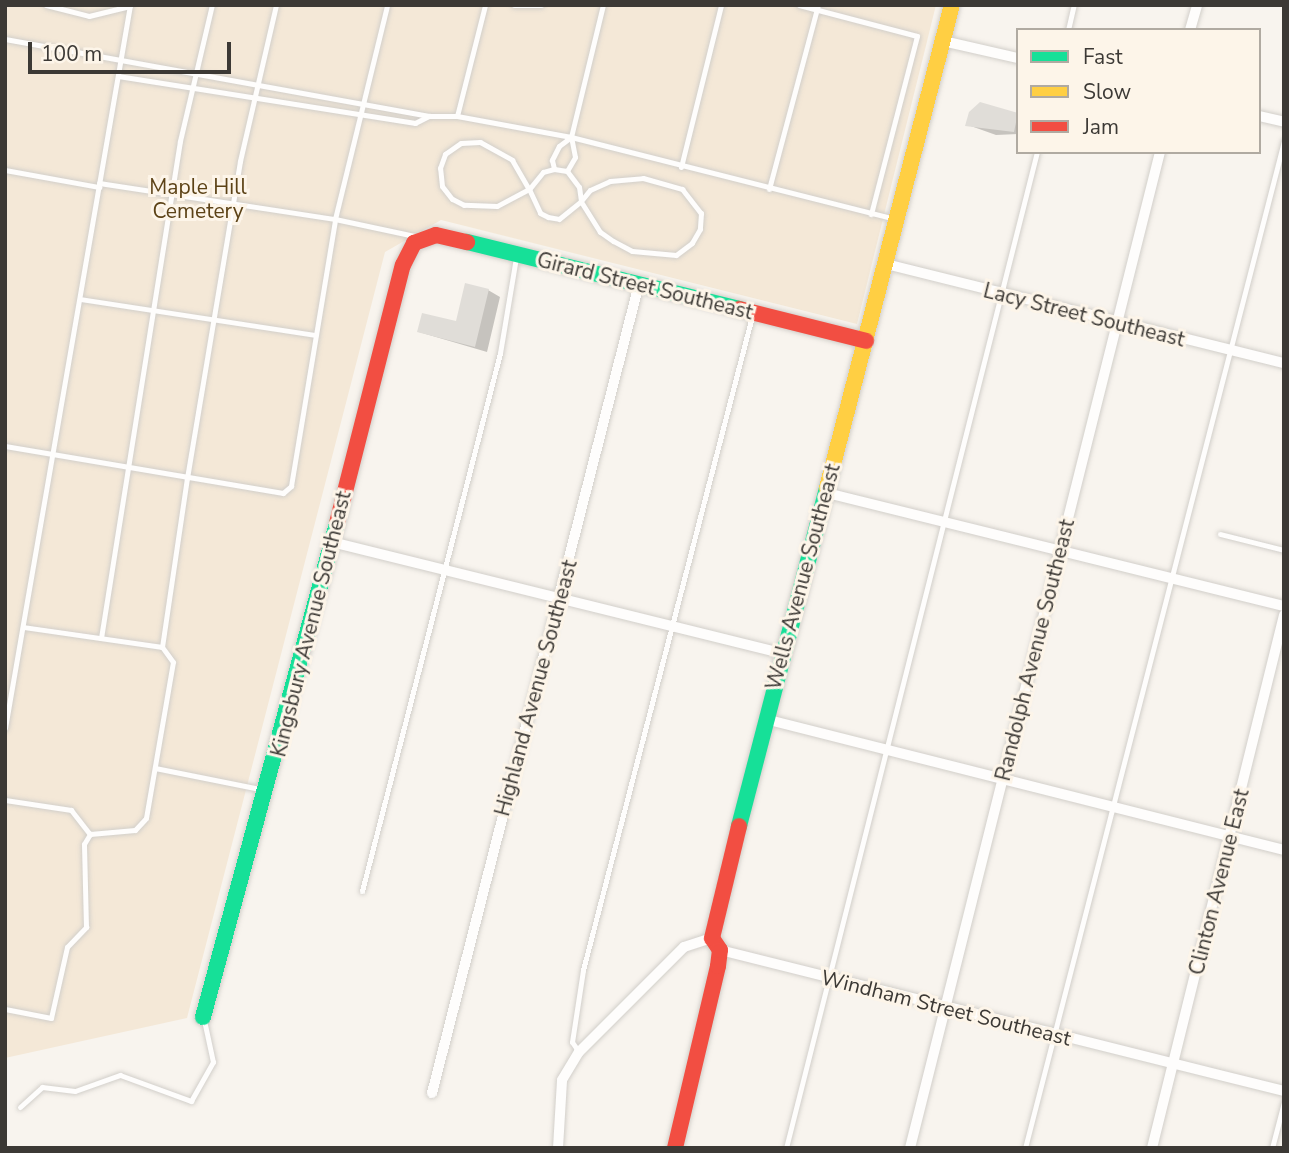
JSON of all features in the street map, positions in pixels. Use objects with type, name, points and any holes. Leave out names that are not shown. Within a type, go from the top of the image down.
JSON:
[{"type":"street","name":"Wells Avenue Southeast","points":[[674,1148],[765,719],[827,493],[952,5]]},
{"type":"street","points":[[1191,28],[1196,5]]},
{"type":"street","points":[[943,41],[1016,58]]},
{"type":"street","points":[[1261,116],[1284,122]]},
{"type":"street","name":"Randolph Avenue Southeast","points":[[910,1148],[1160,154]]},
{"type":"street","name":"Girard Street Southeast","points":[[425,239],[436,235],[866,341]]},
{"type":"street","name":"Kingsbury Avenue Southeast","points":[[203,1017],[268,790],[403,265],[414,243],[425,239]]},
{"type":"street","name":"Lacy Street Southeast","points":[[886,264],[1001,295],[1284,363]]},
{"type":"street","name":"Highland Avenue Southeast","points":[[432,1093],[639,284]]},
{"type":"street","points":[[827,493],[1284,606]]},
{"type":"street","points":[[332,542],[782,653]]},
{"type":"street","name":"Clinton Avenue East","points":[[1152,1148],[1284,615]]},
{"type":"street","points":[[765,719],[1284,850]]},
{"type":"street","points":[[558,1148],[562,1080],[579,1052],[684,947],[716,944]]},
{"type":"street","name":"Windham Street Southeast","points":[[716,944],[829,979],[944,1009],[1284,1091]]},
{"type":"lane","points":[[5,728],[130,6],[89,16],[46,5]]},
{"type":"lane","points":[[101,638],[173,193],[192,88],[212,5]]},
{"type":"lane","points":[[90,834],[135,830],[146,818],[173,662],[162,647],[187,478],[253,98],[276,5]]},
{"type":"lane","points":[[5,446],[127,469],[282,493],[291,486],[335,219],[358,115],[387,5]]},
{"type":"lane","points":[[457,116],[485,5]]},
{"type":"lane","points":[[514,5],[541,5]]},
{"type":"lane","points":[[567,171],[575,157],[571,137],[603,5]]},
{"type":"lane","points":[[681,167],[721,5]]},
{"type":"lane","points":[[799,5],[917,36],[872,214]]},
{"type":"lane","points":[[1068,28],[1074,5]]},
{"type":"lane","points":[[769,189],[817,8]]},
{"type":"lane","points":[[5,39],[429,116],[457,116],[571,137],[897,220]]},
{"type":"lane","points":[[118,76],[415,123],[429,116]]},
{"type":"lane","points":[[554,169],[559,146],[571,137]]},
{"type":"lane","points":[[1025,1148],[1284,141]]},
{"type":"lane","points":[[567,171],[554,169],[542,172],[529,189],[497,206],[464,205],[442,186],[440,168],[445,154],[461,143],[480,142],[512,160],[529,189],[540,213],[548,217],[568,214],[581,201],[590,190],[610,181],[661,181],[692,198],[701,213],[700,229],[692,243],[676,255],[632,251],[600,232],[581,201],[579,187],[567,171]]},
{"type":"lane","points":[[786,1148],[1036,154]]},
{"type":"lane","points":[[5,170],[335,219],[425,239]]},
{"type":"lane","points":[[362,891],[500,353],[517,254]]},
{"type":"lane","points":[[80,299],[315,335]]},
{"type":"lane","points":[[579,1052],[572,1042],[583,970],[752,313]]},
{"type":"lane","points":[[1220,534],[1284,550]]},
{"type":"lane","points":[[23,627],[162,647]]},
{"type":"lane","points":[[155,768],[268,790]]},
{"type":"lane","points":[[5,800],[71,810],[90,834]]},
{"type":"lane","points":[[5,1009],[51,1018],[67,947],[86,927],[83,854],[90,834]]},
{"type":"lane","points":[[20,1107],[42,1087],[61,1086],[75,1091],[120,1075],[191,1101],[213,1062],[203,1017]]},
{"type":"lane","points":[[1272,1148],[1284,1102]]},
{"type":"green space","name":"Maple Hill Cemetery","points":[[5,5],[936,5],[857,324],[441,220],[385,252],[187,1018],[5,1058]]},
{"type":"building","points":[[980,102],[1016,112],[1014,132],[965,126],[969,112]]},
{"type":"building","points":[[465,283],[489,289],[475,347],[417,332],[422,313],[456,321]]},
{"type":"traffic: fast","points":[[467,242],[739,309]]},
{"type":"traffic: fast","points":[[739,826],[827,488]]},
{"type":"traffic: fast","points":[[203,1017],[337,523]]},
{"type":"traffic: slow","points":[[827,488],[952,5]]},
{"type":"traffic: jam","points":[[337,523],[403,265],[414,243],[436,235],[467,242]]},
{"type":"traffic: jam","points":[[739,309],[866,341]]},
{"type":"traffic: jam","points":[[675,1148],[718,966],[720,950],[712,938],[739,826]]}]
